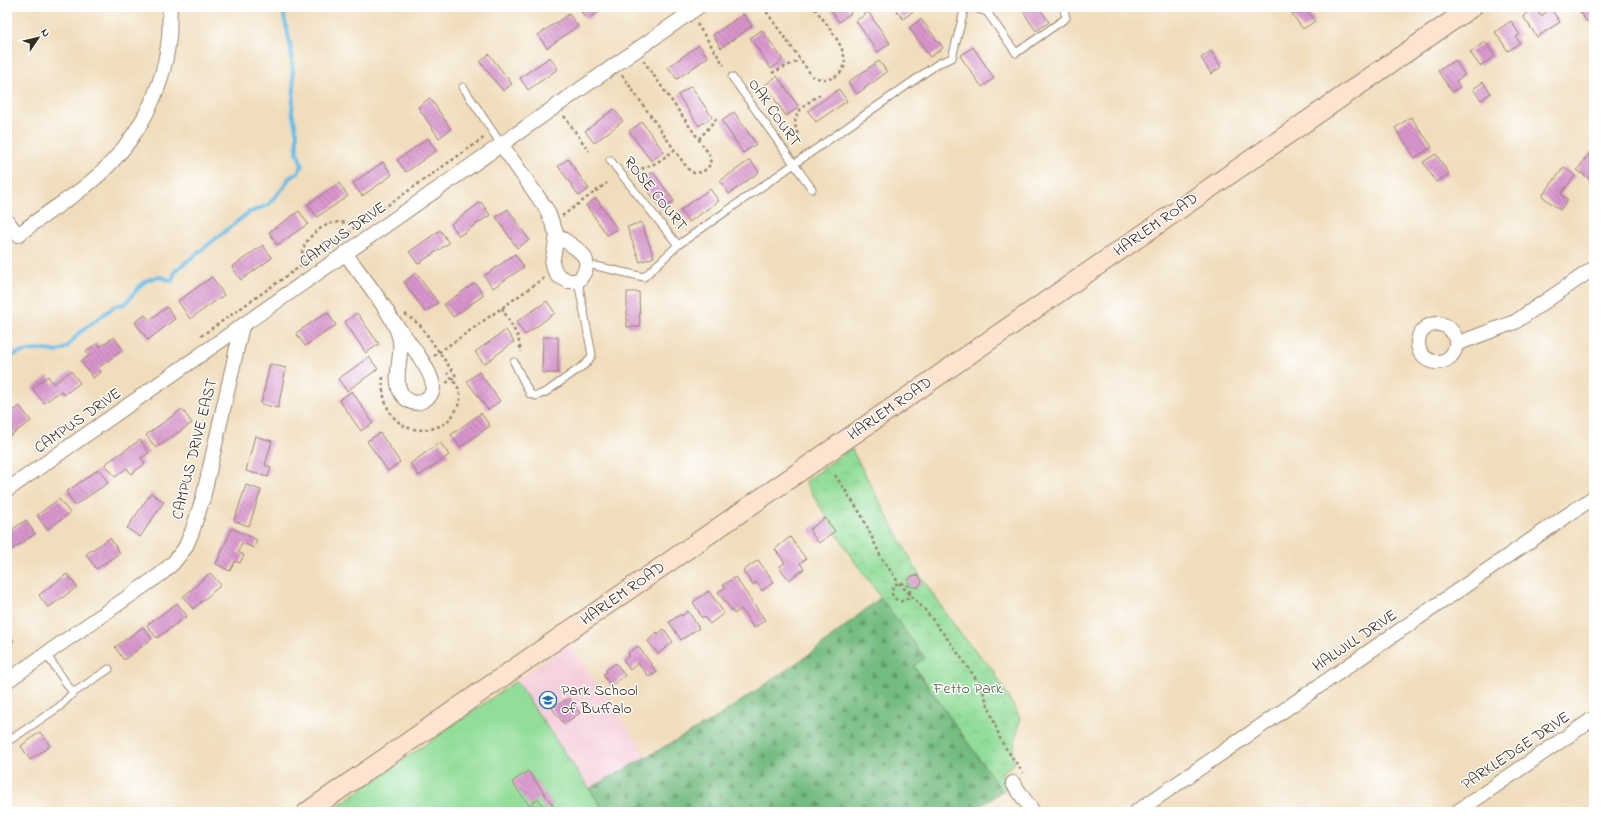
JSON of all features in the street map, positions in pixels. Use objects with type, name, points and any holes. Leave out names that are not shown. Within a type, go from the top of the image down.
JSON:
[{"type":"main road","name":"HARLEM ROAD","points":[[307,812],[1472,7]]},
{"type":"street","points":[[7,221],[18,236],[35,221],[82,188],[106,168],[125,147],[148,111],[163,72],[169,38],[170,7]]},
{"type":"street","name":"CAMPUS DRIVE","points":[[7,490],[698,7]]},
{"type":"street","points":[[501,144],[547,210],[557,235],[552,264],[557,275],[568,281],[578,281],[583,275],[587,266],[584,255],[578,248],[557,235]]},
{"type":"street","points":[[345,253],[423,361],[430,375],[433,388],[431,394],[419,403],[411,402],[405,398],[400,390],[398,378],[400,341],[393,321]]},
{"type":"street","points":[[1456,344],[1515,322],[1594,268]]},
{"type":"street","name":"CAMPUS DRIVE EAST","points":[[7,681],[161,574],[174,562],[185,548],[192,532],[202,498],[242,326]]},
{"type":"street","name":"HALWILL DRIVE","points":[[1136,812],[1594,498]]},
{"type":"street","name":"PARKLEDGE DRIVE","points":[[1457,812],[1594,718]]},
{"type":"street","points":[[1019,779],[1033,812]]},
{"type":"lane","points":[[596,266],[644,277],[678,245],[939,63],[952,58],[965,7]]},
{"type":"lane","points":[[972,7],[987,12],[1016,53],[1066,18],[1064,9],[1067,7]]},
{"type":"lane","name":"OAK COURT","points":[[732,77],[812,189]]},
{"type":"lane","points":[[463,87],[501,144]]},
{"type":"lane","name":"ROSE COURT","points":[[610,160],[678,245]]},
{"type":"lane","points":[[514,362],[530,394],[536,396],[546,392],[587,363],[592,355],[578,281]]},
{"type":"lane","points":[[46,654],[73,693]]},
{"type":"lane","points":[[10,740],[59,707],[73,693],[109,670]]},
{"type":"path","points":[[763,7],[812,76],[820,79],[834,78],[841,73],[844,65],[845,53],[814,7]]},
{"type":"path","points":[[696,24],[724,65]]},
{"type":"path","points":[[620,72],[688,169],[694,173],[703,172],[711,164],[709,154],[641,57]]},
{"type":"path","points":[[772,73],[800,60]]},
{"type":"path","points":[[798,134],[794,121],[796,115],[802,107],[821,94]]},
{"type":"path","points":[[562,113],[589,151]]},
{"type":"path","points":[[699,139],[718,117]]},
{"type":"path","points":[[201,336],[485,137]]},
{"type":"path","points":[[636,171],[656,164],[675,150]]},
{"type":"path","points":[[560,217],[607,183]]},
{"type":"path","points":[[305,269],[301,260],[301,253],[309,238],[315,232],[326,225],[346,222],[352,225],[357,232]]},
{"type":"path","points":[[434,356],[546,277]]},
{"type":"path","points":[[401,308],[420,325],[456,376],[443,385]]},
{"type":"path","points":[[502,308],[518,336],[521,352]]},
{"type":"path","points":[[835,475],[861,514],[881,557],[899,583],[925,610],[953,646],[981,686],[1001,741],[1019,779]]},
{"type":"path","points":[[899,583],[904,583],[909,586],[910,595],[903,601],[895,598],[892,589],[899,583]]},
{"type":"shaded area","name":"Park School of Buffalo","points":[[569,644],[687,812],[328,812]]},
{"type":"green space","name":"Fetto Park","points":[[851,448],[917,571],[959,632],[993,670],[1020,718],[1013,753],[1014,764],[1001,773],[1010,786],[1002,791],[914,666],[925,658],[850,555],[805,482]]},
{"type":"green space","points":[[881,597],[925,659],[914,667],[1002,791],[973,812],[605,812],[589,789],[716,718],[817,649]]},
{"type":"green space","points":[[516,681],[605,812],[329,812]]},
{"type":"building","points":[[578,7],[604,7],[587,20]]},
{"type":"building","points":[[829,7],[847,7],[851,13],[839,22]]},
{"type":"building","points":[[894,7],[913,7],[915,10],[903,19]]},
{"type":"building","points":[[1020,7],[1039,7],[1049,22],[1036,31]]},
{"type":"building","points":[[1305,7],[1315,21],[1303,29],[1292,14]]},
{"type":"building","points":[[1535,7],[1541,16],[1551,9],[1560,22],[1537,37],[1523,16]]},
{"type":"building","points":[[1577,7],[1588,7],[1594,17],[1587,22]]},
{"type":"building","points":[[868,12],[890,43],[878,52],[856,21]]},
{"type":"building","points":[[569,14],[578,26],[547,48],[538,35]]},
{"type":"building","points":[[743,14],[752,26],[721,48],[713,35]]},
{"type":"building","points":[[921,19],[943,48],[930,57],[909,28]]},
{"type":"building","points":[[1511,21],[1520,35],[1516,37],[1520,43],[1508,51],[1495,32]]},
{"type":"building","points":[[762,30],[783,60],[771,69],[750,38]]},
{"type":"building","points":[[1485,42],[1495,56],[1480,66],[1470,52]]},
{"type":"building","points":[[699,45],[708,57],[677,79],[668,67]]},
{"type":"building","points":[[973,47],[994,78],[982,87],[960,56]]},
{"type":"building","points":[[1211,51],[1221,67],[1211,74],[1201,58]]},
{"type":"building","points":[[489,54],[512,84],[503,91],[480,62]]},
{"type":"building","points":[[550,57],[558,69],[528,90],[520,78]]},
{"type":"building","points":[[1455,60],[1465,75],[1456,81],[1460,87],[1452,92],[1438,71]]},
{"type":"building","points":[[879,61],[887,72],[857,94],[848,82]]},
{"type":"building","points":[[777,76],[799,107],[786,116],[765,85]]},
{"type":"building","points":[[1483,82],[1491,93],[1481,100],[1473,89]]},
{"type":"building","points":[[691,86],[712,117],[699,126],[678,95]]},
{"type":"building","points":[[839,89],[847,101],[816,122],[808,111]]},
{"type":"building","points":[[430,98],[451,129],[439,138],[418,107]]},
{"type":"building","points":[[614,109],[623,121],[594,143],[585,131]]},
{"type":"building","points":[[734,112],[756,144],[743,153],[722,121]]},
{"type":"building","points":[[1411,117],[1432,147],[1415,158],[1395,128]]},
{"type":"building","points":[[642,122],[664,152],[651,161],[629,131]]},
{"type":"building","points":[[428,138],[436,151],[406,172],[397,160]]},
{"type":"building","points":[[1594,147],[1594,177],[1591,180],[1577,170]]},
{"type":"building","points":[[1436,154],[1449,174],[1436,182],[1423,162]]},
{"type":"building","points":[[568,159],[589,189],[579,196],[558,166]]},
{"type":"building","points":[[750,160],[759,172],[729,194],[720,181]]},
{"type":"building","points":[[383,162],[392,175],[362,196],[353,183]]},
{"type":"building","points":[[1564,167],[1575,176],[1561,194],[1568,200],[1560,210],[1542,196]]},
{"type":"building","points":[[653,172],[674,201],[662,210],[641,181]]},
{"type":"building","points":[[339,183],[348,196],[317,217],[308,204]]},
{"type":"building","points":[[710,189],[719,201],[689,222],[680,210]]},
{"type":"building","points":[[596,198],[617,229],[607,235],[586,205]]},
{"type":"building","points":[[481,202],[490,215],[459,236],[451,224]]},
{"type":"building","points":[[508,209],[529,240],[517,248],[496,217]]},
{"type":"building","points":[[299,211],[308,224],[277,245],[269,232]]},
{"type":"building","points":[[641,222],[654,257],[640,262],[627,227]]},
{"type":"building","points":[[440,230],[449,243],[418,264],[409,252]]},
{"type":"building","points":[[263,245],[272,258],[241,280],[232,267]]},
{"type":"building","points":[[515,254],[524,267],[493,288],[484,276]]},
{"type":"building","points":[[416,273],[438,303],[425,312],[404,282]]},
{"type":"building","points":[[212,277],[224,295],[190,319],[178,301]]},
{"type":"building","points":[[475,283],[484,295],[453,317],[444,304]]},
{"type":"building","points":[[627,292],[639,292],[640,327],[627,327]]},
{"type":"building","points":[[547,301],[555,313],[525,335],[516,322]]},
{"type":"building","points":[[167,307],[175,319],[148,340],[135,322],[145,315],[149,320]]},
{"type":"building","points":[[327,312],[336,325],[305,346],[296,333]]},
{"type":"building","points":[[357,313],[379,344],[366,353],[345,322]]},
{"type":"building","points":[[506,330],[514,342],[484,364],[475,352]]},
{"type":"building","points":[[114,337],[123,350],[98,368],[101,372],[93,378],[81,361],[89,356],[86,351],[98,343],[100,347]]},
{"type":"building","points":[[543,337],[558,337],[558,373],[542,373]]},
{"type":"building","points":[[369,357],[378,369],[347,391],[338,379]]},
{"type":"building","points":[[270,364],[286,368],[278,408],[261,404]]},
{"type":"building","points":[[71,371],[80,383],[64,395],[61,391],[44,403],[32,388],[48,376],[53,384]]},
{"type":"building","points":[[479,372],[500,401],[488,410],[467,381]]},
{"type":"building","points":[[352,391],[373,423],[361,431],[339,400]]},
{"type":"building","points":[[20,406],[31,421],[7,438],[7,415]]},
{"type":"building","points":[[182,409],[192,423],[156,448],[146,435]]},
{"type":"building","points":[[481,413],[490,426],[460,447],[451,435]]},
{"type":"building","points":[[380,433],[400,462],[388,471],[367,441]]},
{"type":"building","points":[[255,436],[272,441],[265,465],[271,467],[268,477],[246,471]]},
{"type":"building","points":[[140,440],[149,453],[141,458],[145,464],[131,474],[127,468],[115,477],[105,464]]},
{"type":"building","points":[[440,442],[449,455],[419,476],[410,464]]},
{"type":"building","points":[[99,469],[108,483],[75,505],[66,492]]},
{"type":"building","points":[[246,485],[261,490],[249,526],[234,521]]},
{"type":"building","points":[[151,493],[164,502],[140,537],[127,528]]},
{"type":"building","points":[[59,499],[70,513],[47,530],[37,515]]},
{"type":"building","points":[[825,518],[835,531],[819,543],[809,530]]},
{"type":"building","points":[[26,520],[35,534],[7,553],[7,533]]},
{"type":"building","points":[[232,528],[257,540],[254,548],[242,543],[238,552],[244,555],[240,563],[235,561],[230,571],[216,564]]},
{"type":"building","points":[[790,537],[806,559],[800,563],[804,569],[789,580],[779,567],[785,563],[775,549]]},
{"type":"building","points":[[110,538],[120,553],[96,569],[86,554]]},
{"type":"building","points":[[758,560],[774,582],[762,591],[756,582],[753,585],[743,571]]},
{"type":"building","points":[[210,573],[221,585],[193,609],[183,597]]},
{"type":"building","points":[[67,574],[77,587],[48,608],[39,595]]},
{"type":"building","points":[[918,575],[922,581],[919,587],[912,587],[908,581],[911,576]]},
{"type":"building","points":[[735,577],[765,620],[754,628],[741,609],[734,614],[718,592],[725,588],[723,585]]},
{"type":"building","points":[[709,591],[724,613],[710,624],[704,616],[702,618],[693,602]]},
{"type":"building","points":[[177,603],[187,616],[157,638],[147,625]]},
{"type":"building","points":[[688,611],[699,628],[681,640],[669,622],[681,614],[682,616]]},
{"type":"building","points":[[143,627],[152,639],[124,660],[115,647]]},
{"type":"building","points":[[664,629],[673,642],[658,654],[648,641],[657,632],[658,634]]},
{"type":"building","points":[[7,631],[14,641],[7,645]]},
{"type":"building","points":[[638,646],[657,672],[649,677],[638,663],[630,670],[623,660],[629,656],[628,653]]},
{"type":"building","points":[[616,663],[625,676],[611,686],[603,675],[607,672],[606,670]]},
{"type":"building","points":[[569,698],[580,713],[564,724],[552,708]]},
{"type":"building","points":[[40,732],[50,746],[30,760],[21,746]]},
{"type":"building","points":[[528,771],[553,805],[546,810],[538,799],[529,805],[512,782]]},
{"type":"waterway","points":[[7,357],[32,350],[57,352],[67,347],[79,333],[115,306],[125,304],[141,285],[149,279],[161,277],[172,281],[175,271],[248,213],[268,205],[284,187],[289,178],[298,173],[302,165],[297,152],[297,134],[292,111],[294,88],[291,48],[282,7]]},
{"type":"place","name":"Park School of Buffalo","points":[[548,700]]}]
